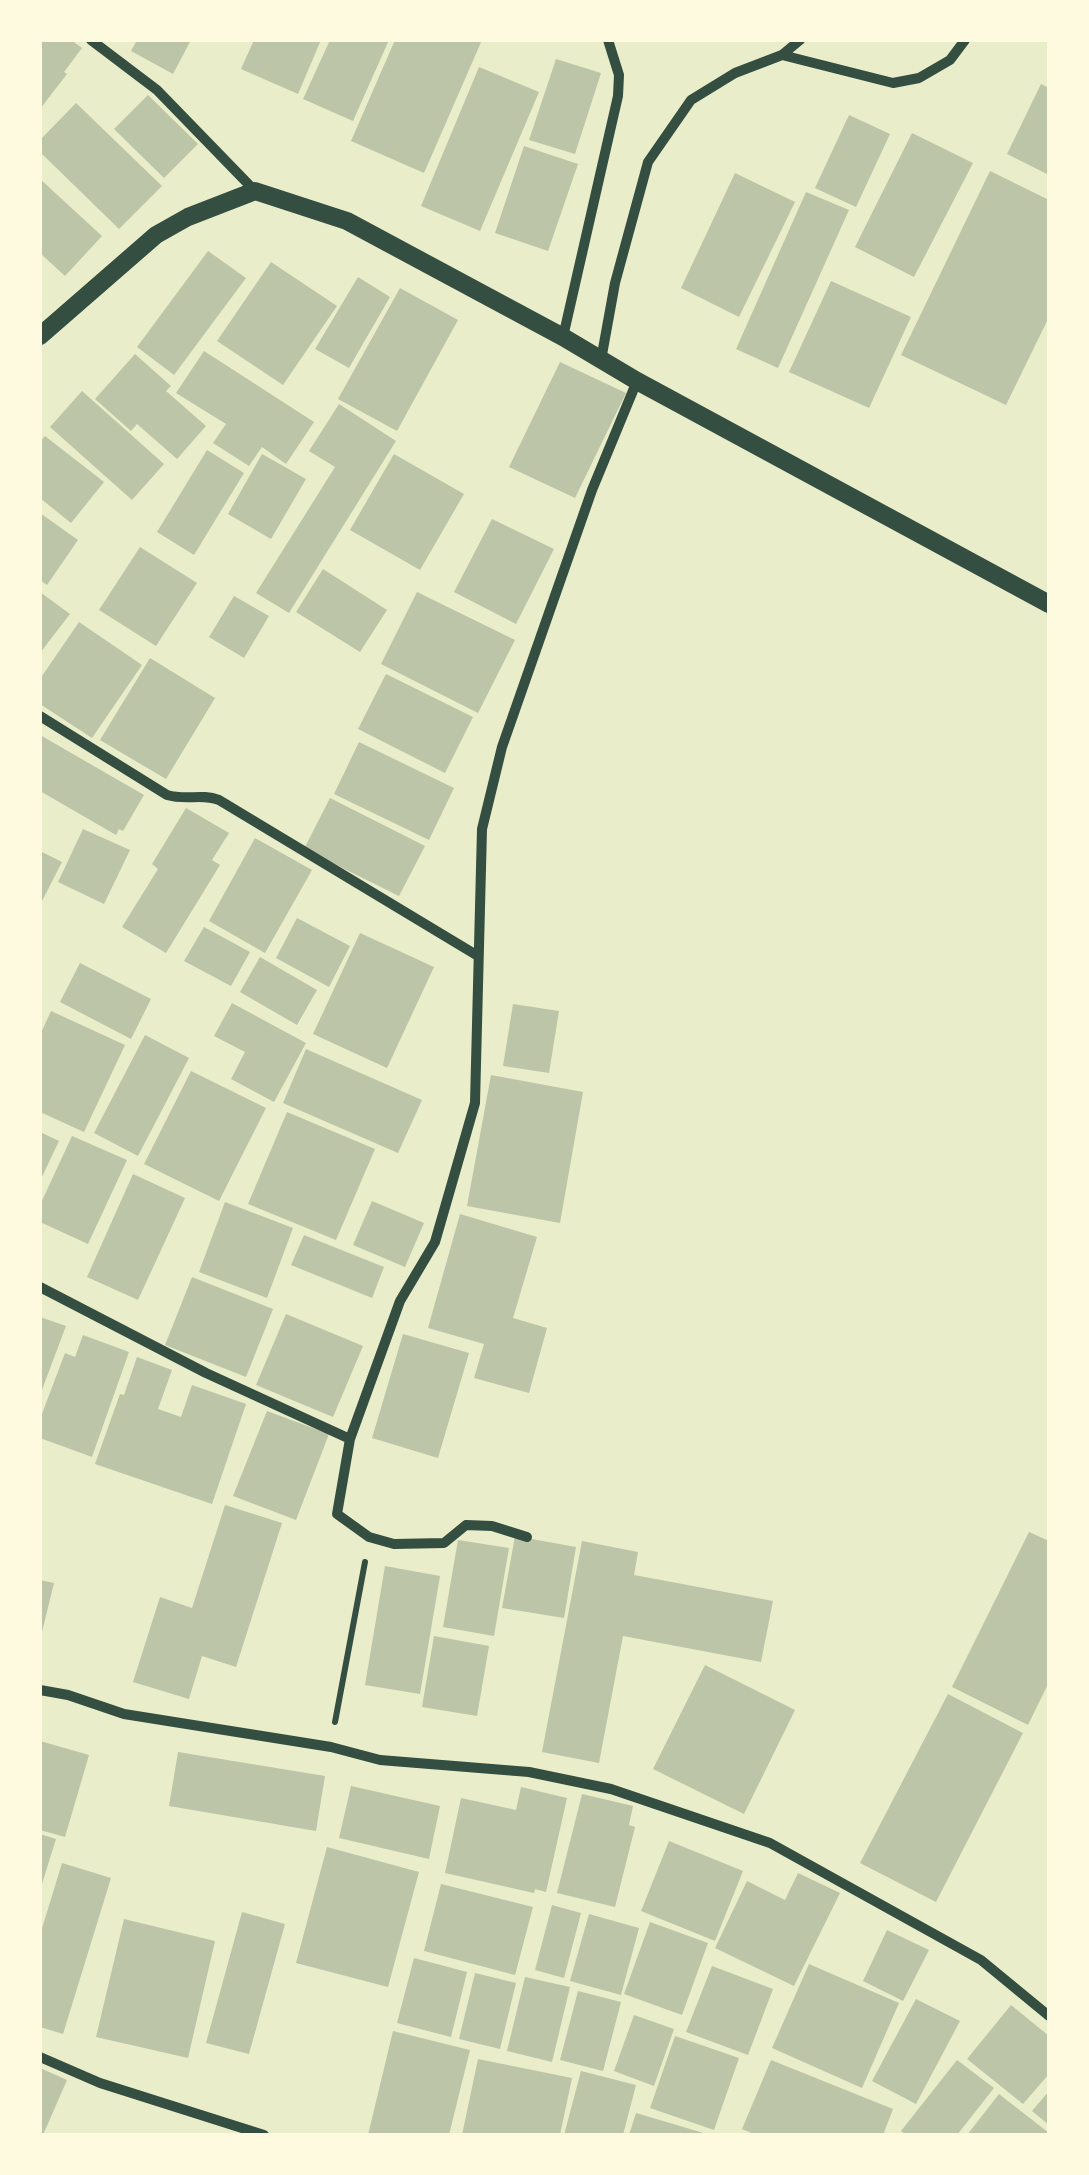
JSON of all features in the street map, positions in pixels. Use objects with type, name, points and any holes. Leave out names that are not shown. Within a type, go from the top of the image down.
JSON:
[{"type":"street","points":[[91,40],[156,90],[255,192],[347,221],[1049,604]]},
{"type":"street","points":[[563,337],[618,96],[619,75],[608,40]]},
{"type":"street","points":[[600,360],[615,283],[648,162],[691,100],[734,74],[782,54],[800,40]]},
{"type":"street","points":[[782,54],[894,82],[919,78],[950,60],[965,40]]},
{"type":"street","points":[[40,336],[156,235],[255,192]]},
{"type":"street","points":[[527,1537],[492,1526],[466,1526],[444,1543],[394,1544],[370,1537],[337,1514],[350,1439],[400,1301],[435,1242],[475,1103],[482,829],[502,748],[592,490],[637,381]]},
{"type":"street","points":[[40,716],[167,795],[219,800],[478,956]]},
{"type":"street","points":[[40,1287],[206,1372],[350,1439]]},
{"type":"street","points":[[40,1690],[124,1714],[330,1747],[380,1760],[530,1772],[611,1789],[770,1842],[981,1960],[1049,2016]]},
{"type":"street","points":[[40,2058],[100,2083],[264,2135]]},
{"type":"path","points":[[330,1747],[370,1537]]},
{"type":"building","points":[[40,40],[71,40],[82,48],[40,109]]},
{"type":"building","points":[[137,40],[191,40],[173,74],[131,51]]},
{"type":"building","points":[[254,40],[321,40],[298,94],[241,69]]},
{"type":"building","points":[[330,40],[389,40],[353,121],[303,99]]},
{"type":"building","points":[[395,40],[482,40],[424,173],[351,141]]},
{"type":"building","points":[[556,59],[601,73],[575,154],[529,140]]},
{"type":"building","points":[[479,67],[539,92],[480,231],[421,206]]},
{"type":"building","points":[[1041,84],[1049,88],[1049,175],[1007,154]]},
{"type":"building","points":[[148,95],[198,144],[164,178],[114,129]]},
{"type":"building","points":[[76,103],[162,186],[119,229],[40,152],[40,140]]},
{"type":"building","points":[[849,115],[890,134],[856,207],[815,188]]},
{"type":"building","points":[[912,133],[973,163],[914,277],[855,247]]},
{"type":"building","points":[[524,146],[578,164],[548,251],[495,233]]},
{"type":"building","points":[[990,171],[1049,200],[1049,317],[1006,405],[901,355]]},
{"type":"building","points":[[735,173],[795,202],[739,317],[681,288]]},
{"type":"building","points":[[40,179],[102,236],[65,276],[40,253]]},
{"type":"building","points":[[806,192],[849,210],[778,368],[736,349]]},
{"type":"building","points":[[208,251],[246,278],[174,375],[137,347]]},
{"type":"building","points":[[271,262],[337,306],[283,385],[217,341]]},
{"type":"building","points":[[358,277],[390,297],[349,368],[315,349]]},
{"type":"building","points":[[831,281],[911,317],[869,408],[789,372]]},
{"type":"building","points":[[400,288],[458,320],[397,431],[338,399]]},
{"type":"building","points":[[204,351],[314,422],[286,464],[262,447],[249,466],[213,443],[226,424],[176,393]]},
{"type":"building","points":[[135,354],[171,386],[166,391],[206,426],[177,459],[137,424],[131,431],[95,399]]},
{"type":"building","points":[[560,362],[626,393],[575,498],[509,467]]},
{"type":"building","points":[[82,391],[164,464],[132,500],[50,427]]},
{"type":"building","points":[[339,404],[396,441],[289,613],[256,593],[335,467],[309,451]]},
{"type":"building","points":[[45,436],[104,482],[71,523],[40,498],[40,442]]},
{"type":"building","points":[[207,450],[244,473],[194,555],[157,532]]},
{"type":"building","points":[[262,454],[306,479],[271,539],[228,514]]},
{"type":"building","points":[[394,454],[464,494],[420,570],[350,530]]},
{"type":"building","points":[[40,513],[78,540],[47,585],[40,580]]},
{"type":"building","points":[[492,519],[554,549],[516,624],[454,592]]},
{"type":"building","points":[[140,547],[197,583],[156,646],[99,610]]},
{"type":"building","points":[[323,569],[387,610],[360,652],[296,612]]},
{"type":"building","points":[[40,592],[70,614],[40,653]]},
{"type":"building","points":[[417,592],[515,640],[478,713],[381,664]]},
{"type":"building","points":[[234,596],[269,616],[244,658],[209,637]]},
{"type":"building","points":[[79,622],[142,665],[92,738],[40,704],[40,679]]},
{"type":"building","points":[[150,658],[215,698],[166,779],[100,740]]},
{"type":"building","points":[[386,674],[473,717],[445,773],[358,729]]},
{"type":"building","points":[[40,735],[144,795],[123,831],[119,829],[116,835],[40,791]]},
{"type":"building","points":[[359,742],[454,788],[429,840],[334,794]]},
{"type":"building","points":[[330,798],[425,846],[399,896],[304,849]]},
{"type":"building","points":[[186,808],[229,833],[212,860],[220,865],[166,953],[122,927],[158,869],[152,864]]},
{"type":"building","points":[[83,829],[130,850],[104,904],[58,882]]},
{"type":"building","points":[[255,838],[312,870],[265,953],[209,921]]},
{"type":"building","points":[[40,851],[62,862],[40,905]]},
{"type":"building","points":[[297,918],[350,946],[329,987],[276,958]]},
{"type":"building","points":[[204,927],[250,952],[231,986],[184,961]]},
{"type":"building","points":[[360,933],[434,967],[387,1068],[313,1034]]},
{"type":"building","points":[[260,957],[317,990],[297,1025],[240,992]]},
{"type":"building","points":[[80,963],[151,999],[131,1039],[60,1002]]},
{"type":"building","points":[[232,1003],[306,1043],[274,1102],[231,1079],[245,1052],[214,1036]]},
{"type":"building","points":[[513,1004],[559,1011],[549,1073],[503,1066]]},
{"type":"building","points":[[51,1011],[125,1045],[84,1132],[40,1112],[40,1035]]},
{"type":"building","points":[[145,1035],[189,1058],[138,1156],[94,1133]]},
{"type":"building","points":[[306,1049],[422,1100],[398,1153],[283,1103]]},
{"type":"building","points":[[191,1071],[266,1108],[219,1201],[144,1164]]},
{"type":"building","points":[[491,1075],[583,1092],[560,1223],[467,1206]]},
{"type":"building","points":[[287,1112],[375,1149],[336,1240],[248,1204]]},
{"type":"building","points":[[40,1132],[59,1141],[40,1181]]},
{"type":"building","points":[[72,1136],[127,1160],[88,1244],[40,1222],[40,1205]]},
{"type":"building","points":[[133,1174],[185,1198],[138,1300],[87,1277]]},
{"type":"building","points":[[372,1201],[424,1223],[405,1267],[353,1245]]},
{"type":"building","points":[[225,1202],[293,1228],[267,1298],[199,1272]]},
{"type":"building","points":[[460,1214],[537,1237],[513,1318],[547,1328],[529,1393],[474,1378],[484,1344],[428,1328]]},
{"type":"building","points":[[304,1235],[384,1267],[372,1298],[291,1265]]},
{"type":"building","points":[[192,1277],[273,1309],[246,1377],[165,1345]]},
{"type":"building","points":[[286,1314],[363,1346],[333,1417],[256,1385]]},
{"type":"building","points":[[40,1317],[66,1326],[40,1395]]},
{"type":"building","points":[[403,1334],[469,1353],[438,1458],[372,1438]]},
{"type":"building","points":[[83,1335],[129,1352],[92,1457],[40,1438],[40,1419],[65,1353],[75,1357]]},
{"type":"building","points":[[137,1357],[172,1370],[158,1409],[181,1417],[192,1385],[246,1404],[212,1504],[95,1464]]},
{"type":"building","points":[[267,1411],[329,1434],[296,1520],[233,1496]]},
{"type":"building","points":[[225,1505],[282,1523],[236,1667],[202,1656],[189,1699],[133,1682],[160,1597],[192,1608]]},
{"type":"building","points":[[1029,1532],[1049,1541],[1049,1682],[1028,1725],[952,1687]]},
{"type":"building","points":[[515,1536],[576,1547],[564,1618],[502,1608]]},
{"type":"building","points":[[458,1540],[509,1548],[494,1636],[443,1627]]},
{"type":"building","points":[[582,1541],[638,1552],[634,1575],[773,1601],[761,1662],[623,1636],[599,1763],[542,1752]]},
{"type":"building","points":[[385,1566],[440,1576],[420,1694],[365,1685]]},
{"type":"building","points":[[40,1580],[54,1583],[41,1636],[40,1636]]},
{"type":"building","points":[[434,1636],[489,1646],[477,1716],[422,1707]]},
{"type":"building","points":[[705,1665],[795,1710],[744,1814],[653,1769]]},
{"type":"building","points":[[948,1694],[1023,1733],[936,1902],[860,1863]]},
{"type":"building","points":[[40,1741],[89,1755],[65,1837],[40,1830]]},
{"type":"building","points":[[178,1752],[325,1776],[316,1831],[169,1806]]},
{"type":"building","points":[[351,1786],[440,1806],[429,1859],[339,1838]]},
{"type":"building","points":[[521,1787],[567,1798],[546,1892],[535,1889],[534,1893],[445,1873],[461,1798],[516,1810]]},
{"type":"building","points":[[582,1794],[633,1806],[629,1825],[635,1827],[615,1907],[557,1893]]},
{"type":"building","points":[[40,1834],[56,1839],[41,1887],[40,1887]]},
{"type":"building","points":[[669,1841],[743,1871],[715,1941],[641,1911]]},
{"type":"building","points":[[327,1847],[419,1872],[388,1987],[296,1963]]},
{"type":"building","points":[[62,1863],[111,1878],[63,2034],[40,2027],[40,1935]]},
{"type":"building","points":[[798,1873],[840,1893],[794,1986],[715,1948],[747,1881],[785,1900]]},
{"type":"building","points":[[441,1884],[533,1907],[515,1975],[424,1951]]},
{"type":"building","points":[[552,1905],[581,1913],[564,1978],[535,1970]]},
{"type":"building","points":[[242,1912],[285,1924],[249,2054],[206,2043]]},
{"type":"building","points":[[589,1914],[639,1928],[621,1995],[570,1981]]},
{"type":"building","points":[[124,1919],[215,1941],[188,2058],[96,2037]]},
{"type":"building","points":[[650,1922],[708,1943],[682,2015],[624,1994]]},
{"type":"building","points":[[887,1930],[929,1950],[903,2001],[863,1981]]},
{"type":"building","points":[[414,1958],[467,1972],[451,2037],[397,2023]]},
{"type":"building","points":[[809,1964],[899,2003],[862,2088],[772,2048]]},
{"type":"building","points":[[712,1966],[773,1989],[748,2055],[686,2032]]},
{"type":"building","points":[[475,1973],[516,1983],[500,2049],[459,2039]]},
{"type":"building","points":[[525,1977],[570,1987],[552,2062],[507,2051]]},
{"type":"building","points":[[578,1991],[621,2002],[603,2071],[560,2060]]},
{"type":"building","points":[[916,1999],[960,2021],[916,2104],[872,2081]]},
{"type":"building","points":[[1011,2005],[1049,2036],[1049,2074],[1023,2104],[967,2059]]},
{"type":"building","points":[[634,2015],[674,2029],[654,2086],[614,2071]]},
{"type":"building","points":[[393,2031],[470,2050],[449,2135],[368,2135]]},
{"type":"building","points":[[675,2036],[739,2058],[714,2130],[650,2108]]},
{"type":"building","points":[[478,2059],[572,2078],[560,2135],[462,2135]]},
{"type":"building","points":[[771,2060],[893,2109],[883,2135],[756,2135],[742,2129]]},
{"type":"building","points":[[957,2060],[994,2088],[957,2135],[906,2135],[901,2131]]},
{"type":"building","points":[[40,2068],[67,2080],[43,2135],[40,2135]]},
{"type":"building","points":[[581,2071],[636,2085],[623,2135],[564,2135]]},
{"type":"building","points":[[1049,2091],[1049,2125],[1032,2111]]},
{"type":"building","points":[[999,2094],[1049,2133],[1049,2135],[967,2135]]},
{"type":"building","points":[[636,2113],[707,2134],[707,2135],[629,2135]]}]
